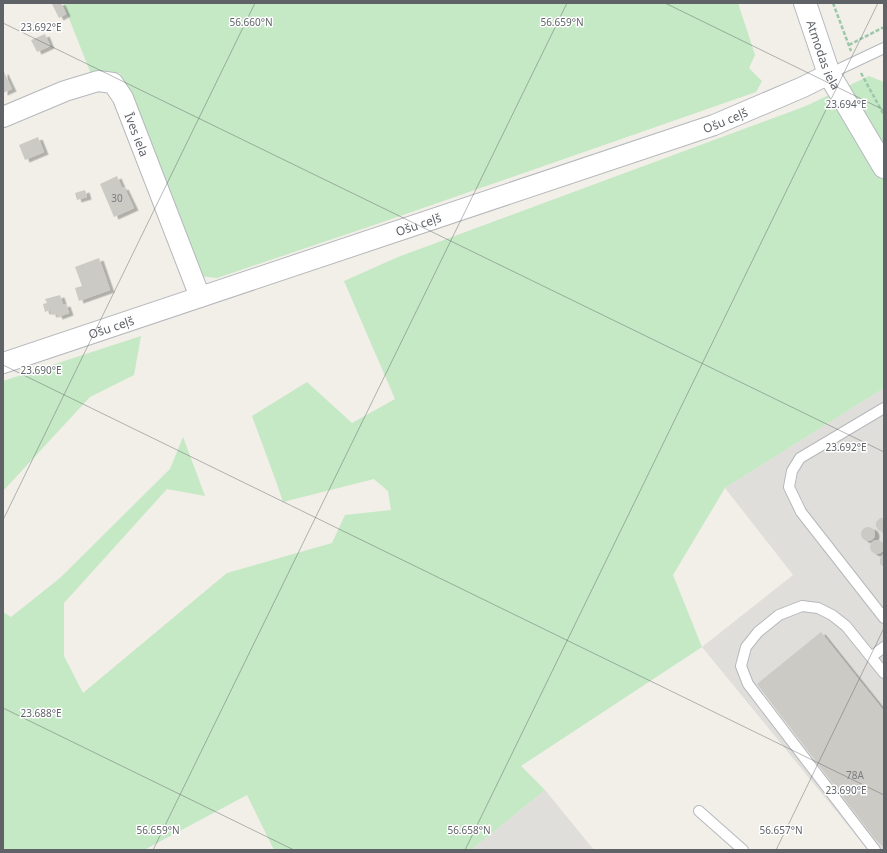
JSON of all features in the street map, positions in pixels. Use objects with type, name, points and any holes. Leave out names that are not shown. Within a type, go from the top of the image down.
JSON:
[{"type":"main road","name":"Atmodas iela","points":[[805,3],[829,74],[884,166]]},
{"type":"street","name":"Ošu ceļš","points":[[3,363],[714,125],[803,87],[829,74]]},
{"type":"street","name":"Īves iela","points":[[3,117],[65,91],[98,81],[113,83],[123,98],[200,297]]},
{"type":"lane","points":[[829,74],[884,48]]},
{"type":"lane","points":[[884,408],[800,458],[792,471],[789,487],[801,512],[884,618]]},
{"type":"lane","points":[[875,850],[748,684],[741,666],[746,647],[758,632],[779,614],[802,606],[818,608],[832,615],[846,626],[884,673]]},
{"type":"lane","points":[[871,657],[884,647]]},
{"type":"lane","points":[[699,811],[744,850]]},
{"type":"path","points":[[833,3],[855,62],[884,115]]},
{"type":"path","points":[[849,45],[884,27]]},
{"type":"shaded area","points":[[884,388],[884,850],[868,850],[702,647],[793,575],[725,488]]},
{"type":"shaded area","points":[[545,790],[594,850],[471,850]]},
{"type":"green space","points":[[63,3],[738,3],[755,55],[749,68],[762,81],[756,92],[380,223],[217,278],[199,276],[120,73],[91,74]]},
{"type":"green space","points":[[869,76],[884,82],[884,388],[725,488],[673,575],[702,647],[521,766],[545,790],[471,850],[274,850],[247,795],[144,850],[3,850],[3,612],[11,617],[60,578],[170,469],[183,437],[205,496],[167,489],[64,603],[64,656],[83,693],[227,573],[332,543],[345,515],[391,510],[388,491],[374,479],[283,502],[252,416],[307,382],[352,423],[395,399],[344,281],[398,257],[806,106]]},
{"type":"green space","points":[[141,336],[134,375],[90,397],[3,491],[3,381]]},
{"type":"building","points":[[61,3],[66,14],[59,18],[52,4]]},
{"type":"building","points":[[45,34],[50,46],[37,52],[31,40]]},
{"type":"building","points":[[3,72],[12,89],[3,93]]},
{"type":"building","points":[[38,137],[44,152],[25,160],[19,145]]},
{"type":"building","points":[[117,176],[122,188],[124,187],[134,208],[114,217],[100,184]]},
{"type":"building","points":[[85,190],[87,197],[77,200],[75,193]]},
{"type":"building","points":[[99,258],[110,290],[79,301],[75,288],[82,286],[75,267]]},
{"type":"building","points":[[60,295],[63,305],[66,304],[69,313],[58,317],[57,314],[52,315],[50,310],[45,312],[43,304],[47,303],[45,299]]},
{"type":"building","points":[[880,518],[884,518],[884,532],[878,530],[876,526],[876,522]]},
{"type":"building","points":[[865,527],[871,527],[875,531],[875,537],[871,541],[865,541],[861,537],[861,531]]},
{"type":"building","points":[[874,540],[880,540],[884,544],[884,550],[880,554],[874,554],[870,550],[870,544]]},
{"type":"building","points":[[884,554],[884,567],[880,564],[880,559]]},
{"type":"building","points":[[821,632],[884,711],[884,848],[875,839],[757,684]]}]
